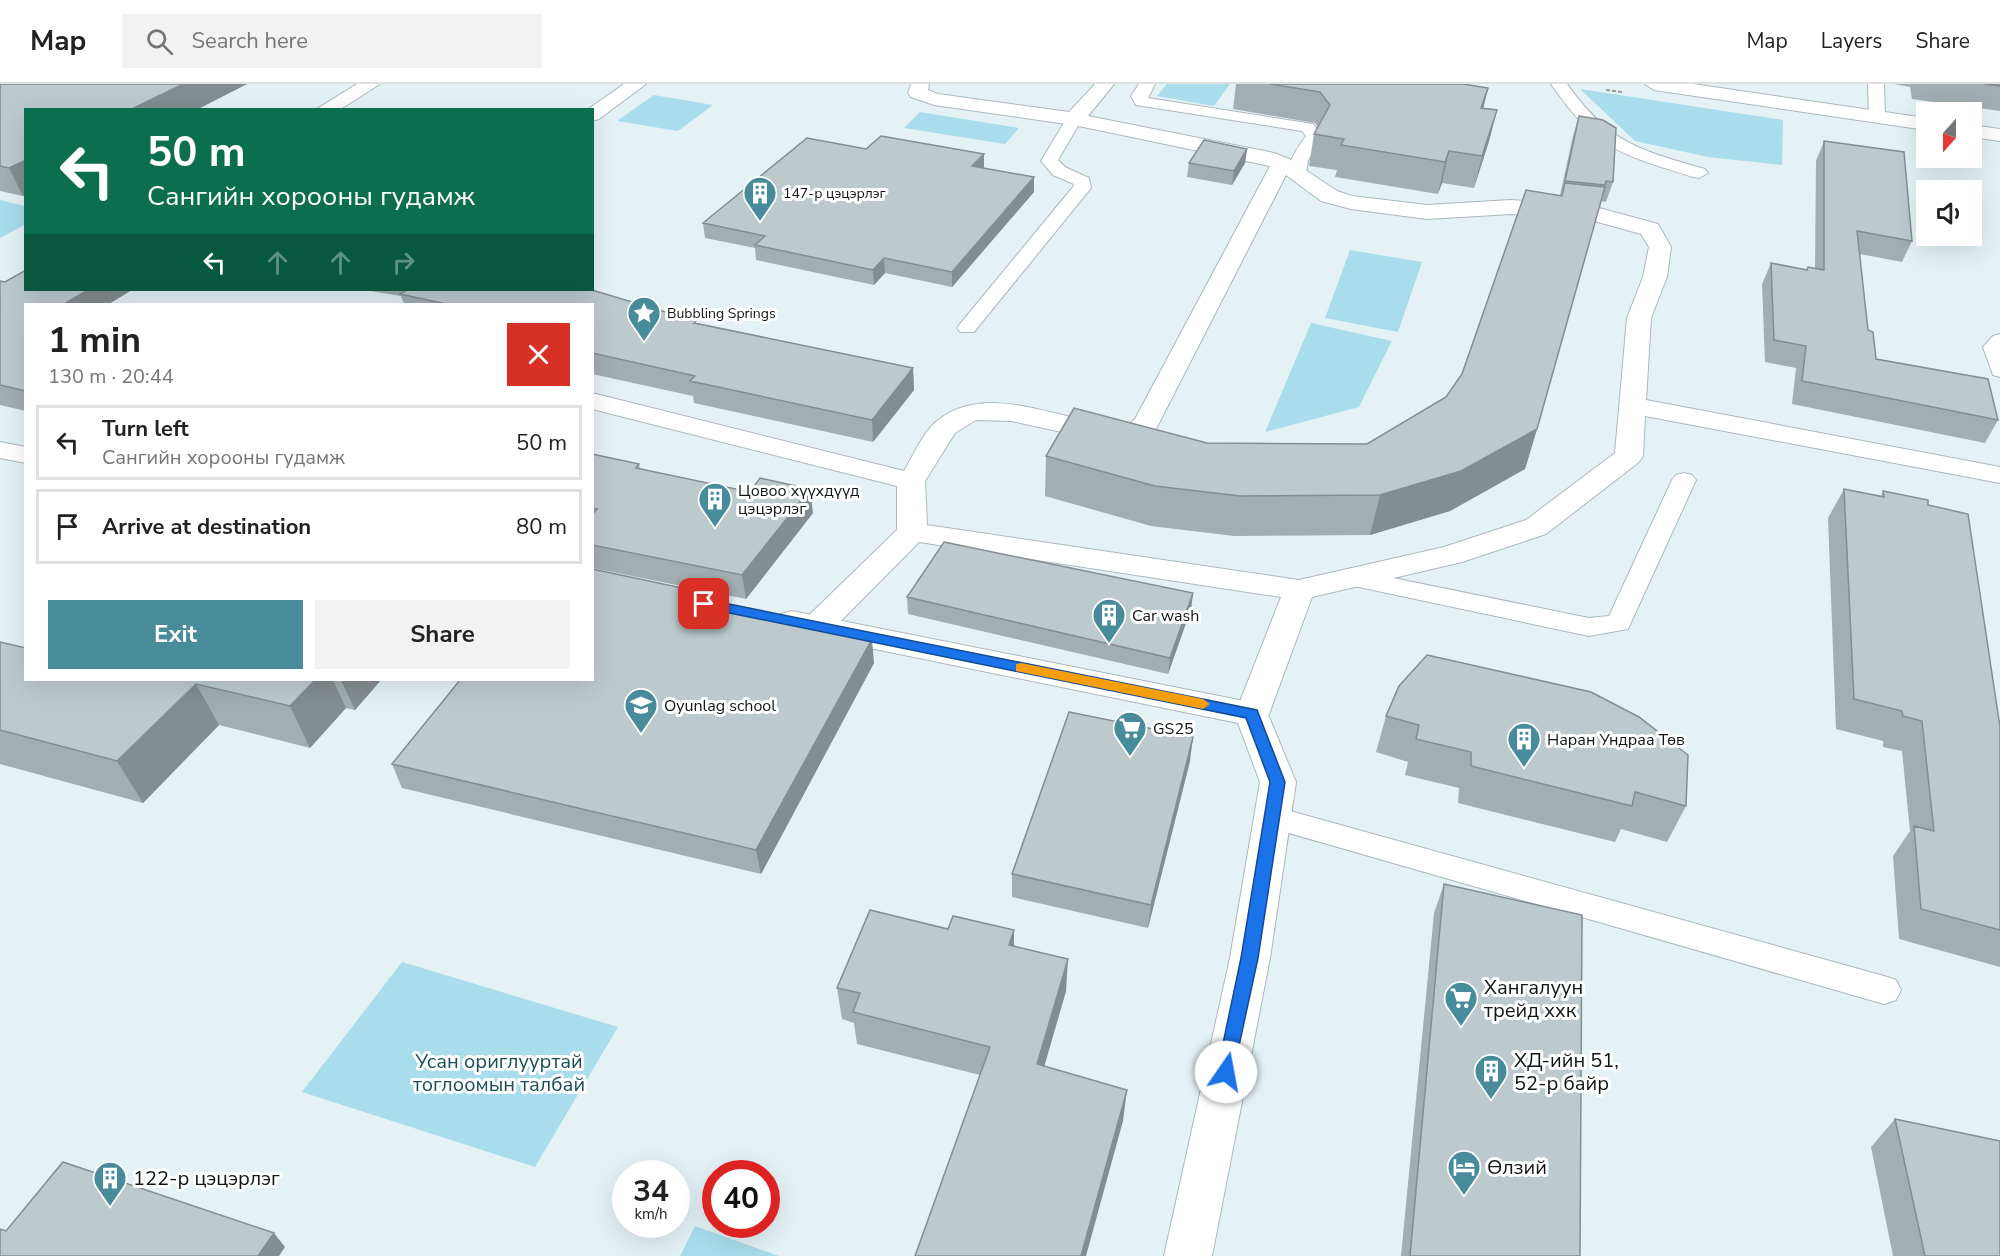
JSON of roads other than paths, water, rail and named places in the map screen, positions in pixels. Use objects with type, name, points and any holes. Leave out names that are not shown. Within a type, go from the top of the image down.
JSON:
[{"type":"street","points":[[328,108],[371,84]]},
{"type":"street","points":[[594,115],[637,84]]},
{"type":"street","points":[[912,532],[1299,590],[1450,555],[1536,527],[1629,456],[1639,318],[1655,277],[1660,247],[1650,229],[1588,212],[1511,207],[1427,212],[1351,202],[1329,195],[1291,170],[1074,119],[934,99],[918,93],[920,84]]},
{"type":"street","points":[[1074,119],[1105,84]]},
{"type":"street","points":[[1654,84],[1916,123]]},
{"type":"street","points":[[1982,133],[2000,135]]},
{"type":"street","points":[[816,627],[912,532],[911,481],[945,428],[971,412],[1011,412],[1107,434],[1134,434],[1146,423],[1291,170]]},
{"type":"street","points":[[594,402],[911,481]]},
{"type":"street","points":[[1634,406],[2000,475]]},
{"type":"street","points":[[0,450],[24,455]]},
{"type":"street","points":[[1188,1256],[1250,958],[1278,782],[1252,714],[1299,590]]},
{"type":"street","points":[[760,615],[1252,714]]},
{"type":"lane","points":[[1147,84],[1139,96],[1142,102],[1307,127],[1315,136],[1303,152],[1297,169],[1291,170]]},
{"type":"lane","points":[[1559,84],[1573,104],[1602,132],[1628,151],[1699,173]]},
{"type":"lane","points":[[1876,84],[1876,117]]},
{"type":"lane","points":[[967,328],[1082,188],[1083,182],[1059,171],[1049,160],[1074,119]]},
{"type":"lane","points":[[2000,340],[1993,347],[2000,370]]},
{"type":"lane","points":[[1354,578],[1589,627],[1619,623],[1684,480]]},
{"type":"lane","points":[[1272,817],[1884,990]]},
{"type":"place","name":"147-р цэцэрлэг","points":[[760,222]]},
{"type":"place","name":"Bubbling Springs","points":[[644,342]]},
{"type":"place","name":"Цовоо хүүхдүүд цэцэрлэг","points":[[715,528]]},
{"type":"place","name":"Car wash","points":[[1109,644]]},
{"type":"place","name":"Oyunlag school","points":[[641,734]]},
{"type":"place","name":"GS25","points":[[1130,757]]},
{"type":"place","name":"Наран Ундраа Төв","points":[[1524,768]]},
{"type":"place","name":"Хангалуун трейд ххк","points":[[1461,1027]]},
{"type":"place","name":"ХД-ийн 51, 52-р байр","points":[[1491,1100]]},
{"type":"place","name":"Өлзий","points":[[1464,1196]]},
{"type":"place","name":"122-р цэцэрлэг","points":[[110,1207]]},
{"type":"park label","name":"Усан ориглууртай тоглоомын талбай","points":[[499,1072]]}]
